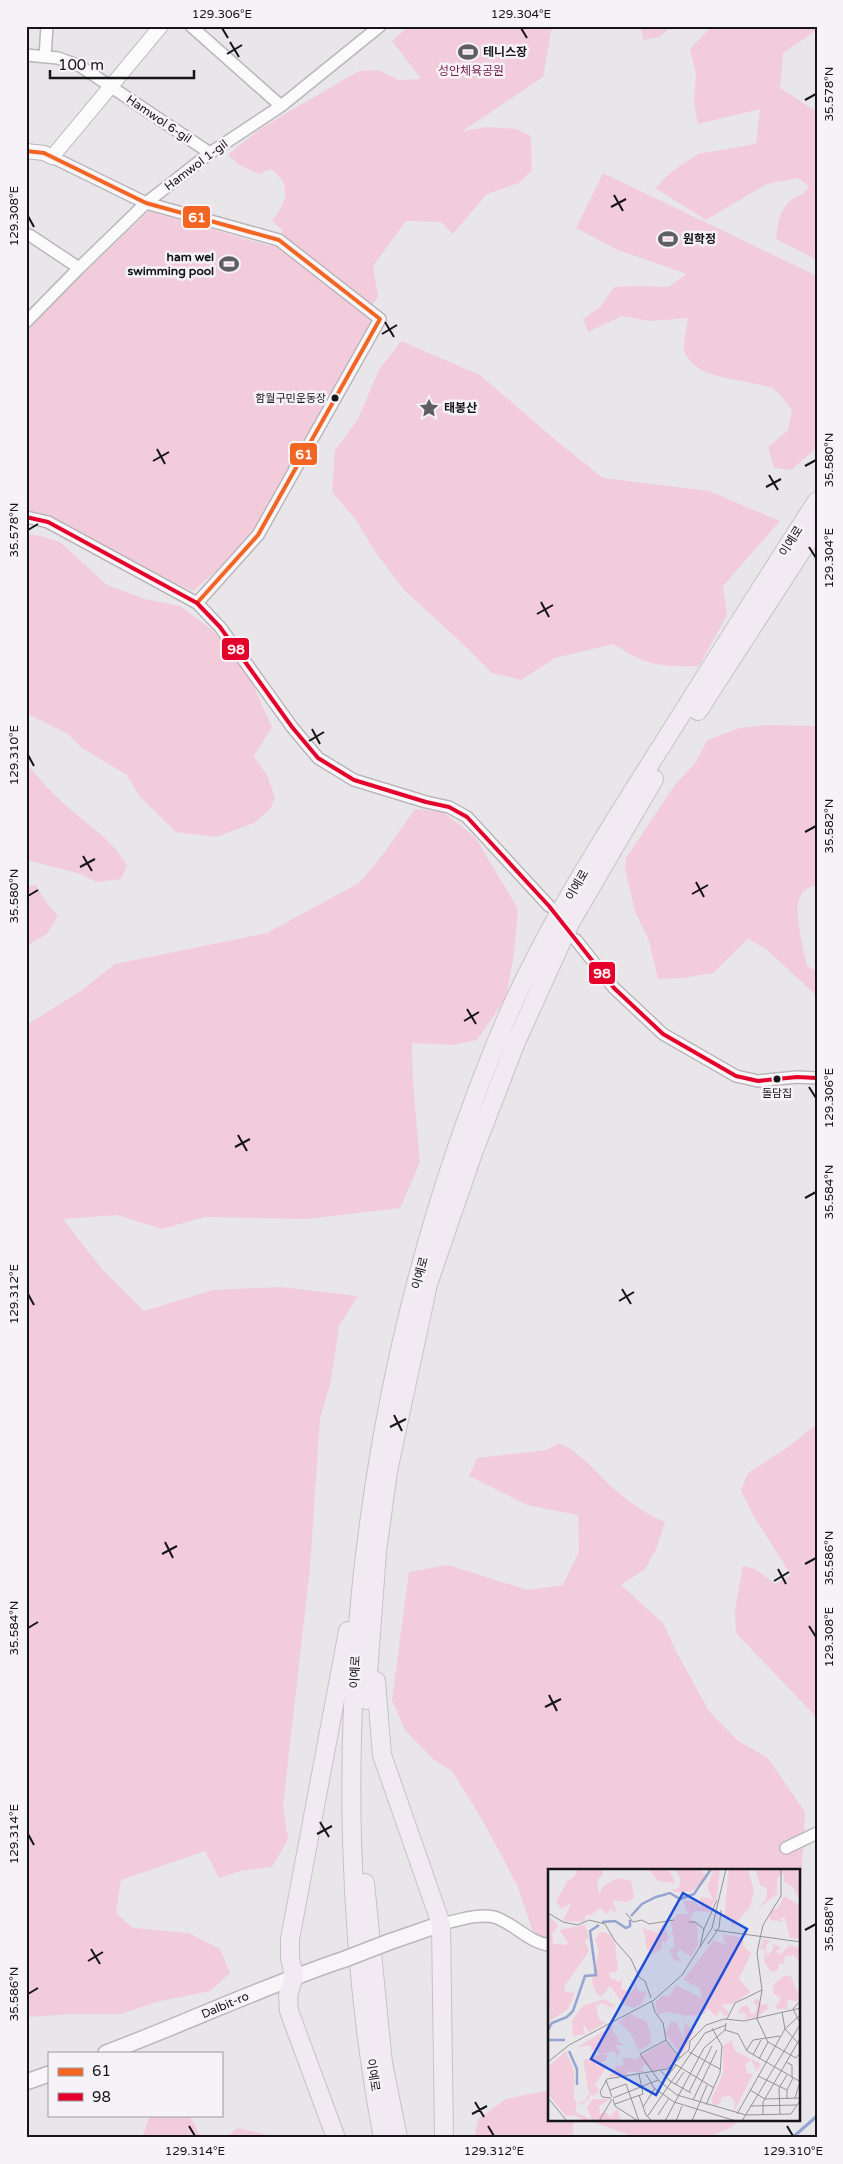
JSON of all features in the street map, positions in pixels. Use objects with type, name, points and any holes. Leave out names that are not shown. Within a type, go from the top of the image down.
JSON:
[{"type":"highway","name":"이예로","points":[[398,2138],[383,2063],[364,1882],[362,1786],[376,1466],[402,1341],[434,1221],[463,1132],[500,1034],[546,939],[614,821],[817,501]]},
{"type":"highway","name":"이예로","points":[[383,2138],[359,1983],[354,1909],[350,1764],[360,1590],[371,1549],[428,1284],[473,1153],[516,1042],[570,923],[660,769],[817,527]]},
{"type":"highway","points":[[371,1549],[376,1688],[382,1755],[441,1924],[444,2138]]},
{"type":"highway","points":[[336,2138],[289,2012],[288,1996],[294,1976],[290,1958],[290,1939],[371,1549]]},
{"type":"main road","name":"Dalbit-ro","points":[[109,2052],[294,1976],[441,1924]]},
{"type":"main road","points":[[26,2082],[48,2074]]},
{"type":"street","points":[[45,57],[47,26]]},
{"type":"street","points":[[52,157],[161,26]]},
{"type":"street","points":[[192,26],[281,106]]},
{"type":"street","name":"Hamwol 1-gil","points":[[26,322],[146,203],[210,153],[281,106],[380,26]]},
{"type":"street","name":"Hamwol 6-gil","points":[[26,55],[58,58],[80,66],[210,153]]},
{"type":"street","points":[[26,151],[52,157],[146,203],[279,240],[380,318],[258,535],[197,603]]},
{"type":"street","points":[[26,234],[79,268]]},
{"type":"street","points":[[26,517],[48,522],[197,603],[220,627],[292,727],[318,758],[354,780],[426,802],[449,806],[467,817],[549,906]]},
{"type":"street","points":[[576,940],[614,988],[663,1034],[736,1076],[758,1081],[797,1077],[817,1078]]},
{"type":"street","points":[[786,1848],[817,1833]]},
{"type":"street","points":[[441,1924],[472,1917],[493,1917],[526,1937],[548,1945]]},
{"type":"green space","name":"성안체육공원","points":[[409,26],[552,26],[543,77],[463,131],[487,127],[516,129],[531,136],[532,170],[519,183],[487,194],[453,234],[441,222],[406,221],[373,266],[378,297],[366,313],[371,320],[370,329],[250,535],[215,572],[193,591],[26,518],[26,337],[28,326],[149,211],[270,246],[283,231],[272,221],[284,200],[285,187],[282,180],[270,169],[259,174],[238,164],[228,155],[256,132],[359,71],[378,70],[399,80],[421,79],[392,41]]},
{"type":"green space","points":[[640,26],[671,26],[660,37],[644,40]]},
{"type":"green space","points":[[712,26],[817,26],[817,30],[783,53],[780,88],[817,112],[817,260],[776,239],[783,209],[809,186],[798,178],[767,184],[706,220],[655,188],[671,172],[698,154],[756,144],[760,109],[698,124],[694,102],[696,74],[690,49]]},
{"type":"green space","points":[[603,173],[817,276],[817,447],[792,470],[774,468],[768,447],[788,430],[792,410],[780,395],[771,388],[721,377],[697,367],[689,359],[684,349],[688,318],[651,321],[622,316],[588,332],[583,319],[600,307],[614,287],[668,287],[687,274],[618,250],[576,228]]},
{"type":"green space","points":[[401,341],[480,375],[603,478],[709,491],[780,521],[723,586],[727,615],[699,666],[654,664],[635,657],[614,644],[555,658],[521,680],[492,673],[404,590],[376,553],[356,520],[332,492],[335,450],[357,421],[379,370]]},
{"type":"green space","points":[[26,534],[60,542],[107,585],[145,599],[180,606],[211,629],[241,659],[272,727],[254,756],[268,777],[275,798],[271,808],[254,823],[216,837],[176,832],[139,796],[127,775],[82,748],[68,734],[26,713]]},
{"type":"green space","points":[[767,725],[817,726],[817,885],[802,893],[799,899],[798,913],[807,966],[817,971],[817,996],[766,949],[748,939],[713,973],[683,978],[658,979],[649,941],[635,911],[625,868],[626,858],[674,786],[696,762],[707,740],[740,728]]},
{"type":"green space","points":[[26,763],[58,798],[101,834],[115,849],[127,866],[121,879],[96,882],[81,874],[26,860]]},
{"type":"green space","points":[[415,809],[443,812],[475,837],[518,909],[514,954],[506,998],[477,1040],[453,1045],[412,1043],[413,1083],[420,1162],[400,1208],[307,1219],[205,1217],[162,1229],[117,1215],[63,1219],[102,1269],[144,1311],[213,1290],[280,1287],[358,1296],[339,1326],[331,1381],[320,1418],[310,1568],[283,1806],[288,1839],[272,1867],[240,1871],[219,1878],[205,1851],[121,1880],[116,1913],[133,1928],[189,1933],[220,1949],[230,1973],[210,1991],[156,2002],[121,2014],[71,2014],[29,2017],[26,2020],[26,1025],[81,991],[115,964],[267,933],[359,883],[384,853]]},
{"type":"green space","points":[[36,885],[46,902],[58,916],[47,934],[26,946],[26,887]]},
{"type":"green space","points":[[817,1424],[817,1718],[736,1633],[735,1610],[743,1566],[755,1569],[775,1584],[791,1575],[753,1515],[741,1490],[748,1473],[788,1447]]},
{"type":"green space","points":[[559,1443],[568,1448],[584,1459],[630,1502],[665,1522],[656,1550],[645,1569],[621,1585],[663,1623],[709,1711],[737,1740],[768,1758],[805,1812],[800,1888],[800,1869],[548,1869],[548,1953],[537,1943],[517,1885],[483,1821],[452,1771],[434,1760],[405,1730],[392,1700],[409,1572],[448,1565],[528,1590],[563,1585],[579,1551],[578,1515],[527,1505],[469,1476],[477,1458],[546,1450]]},
{"type":"green space","points":[[548,2090],[548,2122],[574,2122],[572,2138],[474,2138],[478,2119],[506,2099]]},
{"type":"green space","points":[[150,2116],[190,2116],[202,2138],[142,2138]]},
{"type":"green space","points":[[593,2122],[739,2122],[706,2138],[637,2138]]},
{"type":"green space","points":[[238,2128],[280,2138],[224,2138]]},
{"type":"waterway","points":[[792,2138],[817,2116]]},
{"type":"transit line","name":"61","points":[[26,151],[44,153],[146,203],[279,240],[380,319],[258,535],[197,603]]},
{"type":"transit line","name":"98","points":[[26,517],[48,522],[197,603],[220,627],[292,727],[318,758],[354,780],[449,807],[467,817],[549,906],[614,988],[663,1034],[736,1076],[758,1081],[797,1077],[817,1078]]},
{"type":"place","name":"테니스장","points":[[468,52]]},
{"type":"place","name":"원학정","points":[[668,239]]},
{"type":"place","name":"ham wel swimming pool","points":[[229,264]]},
{"type":"place","name":"함월구민운동장","points":[[335,398]]},
{"type":"place","name":"태봉산","points":[[429,408]]},
{"type":"place","name":"돌담집","points":[[777,1079]]}]
